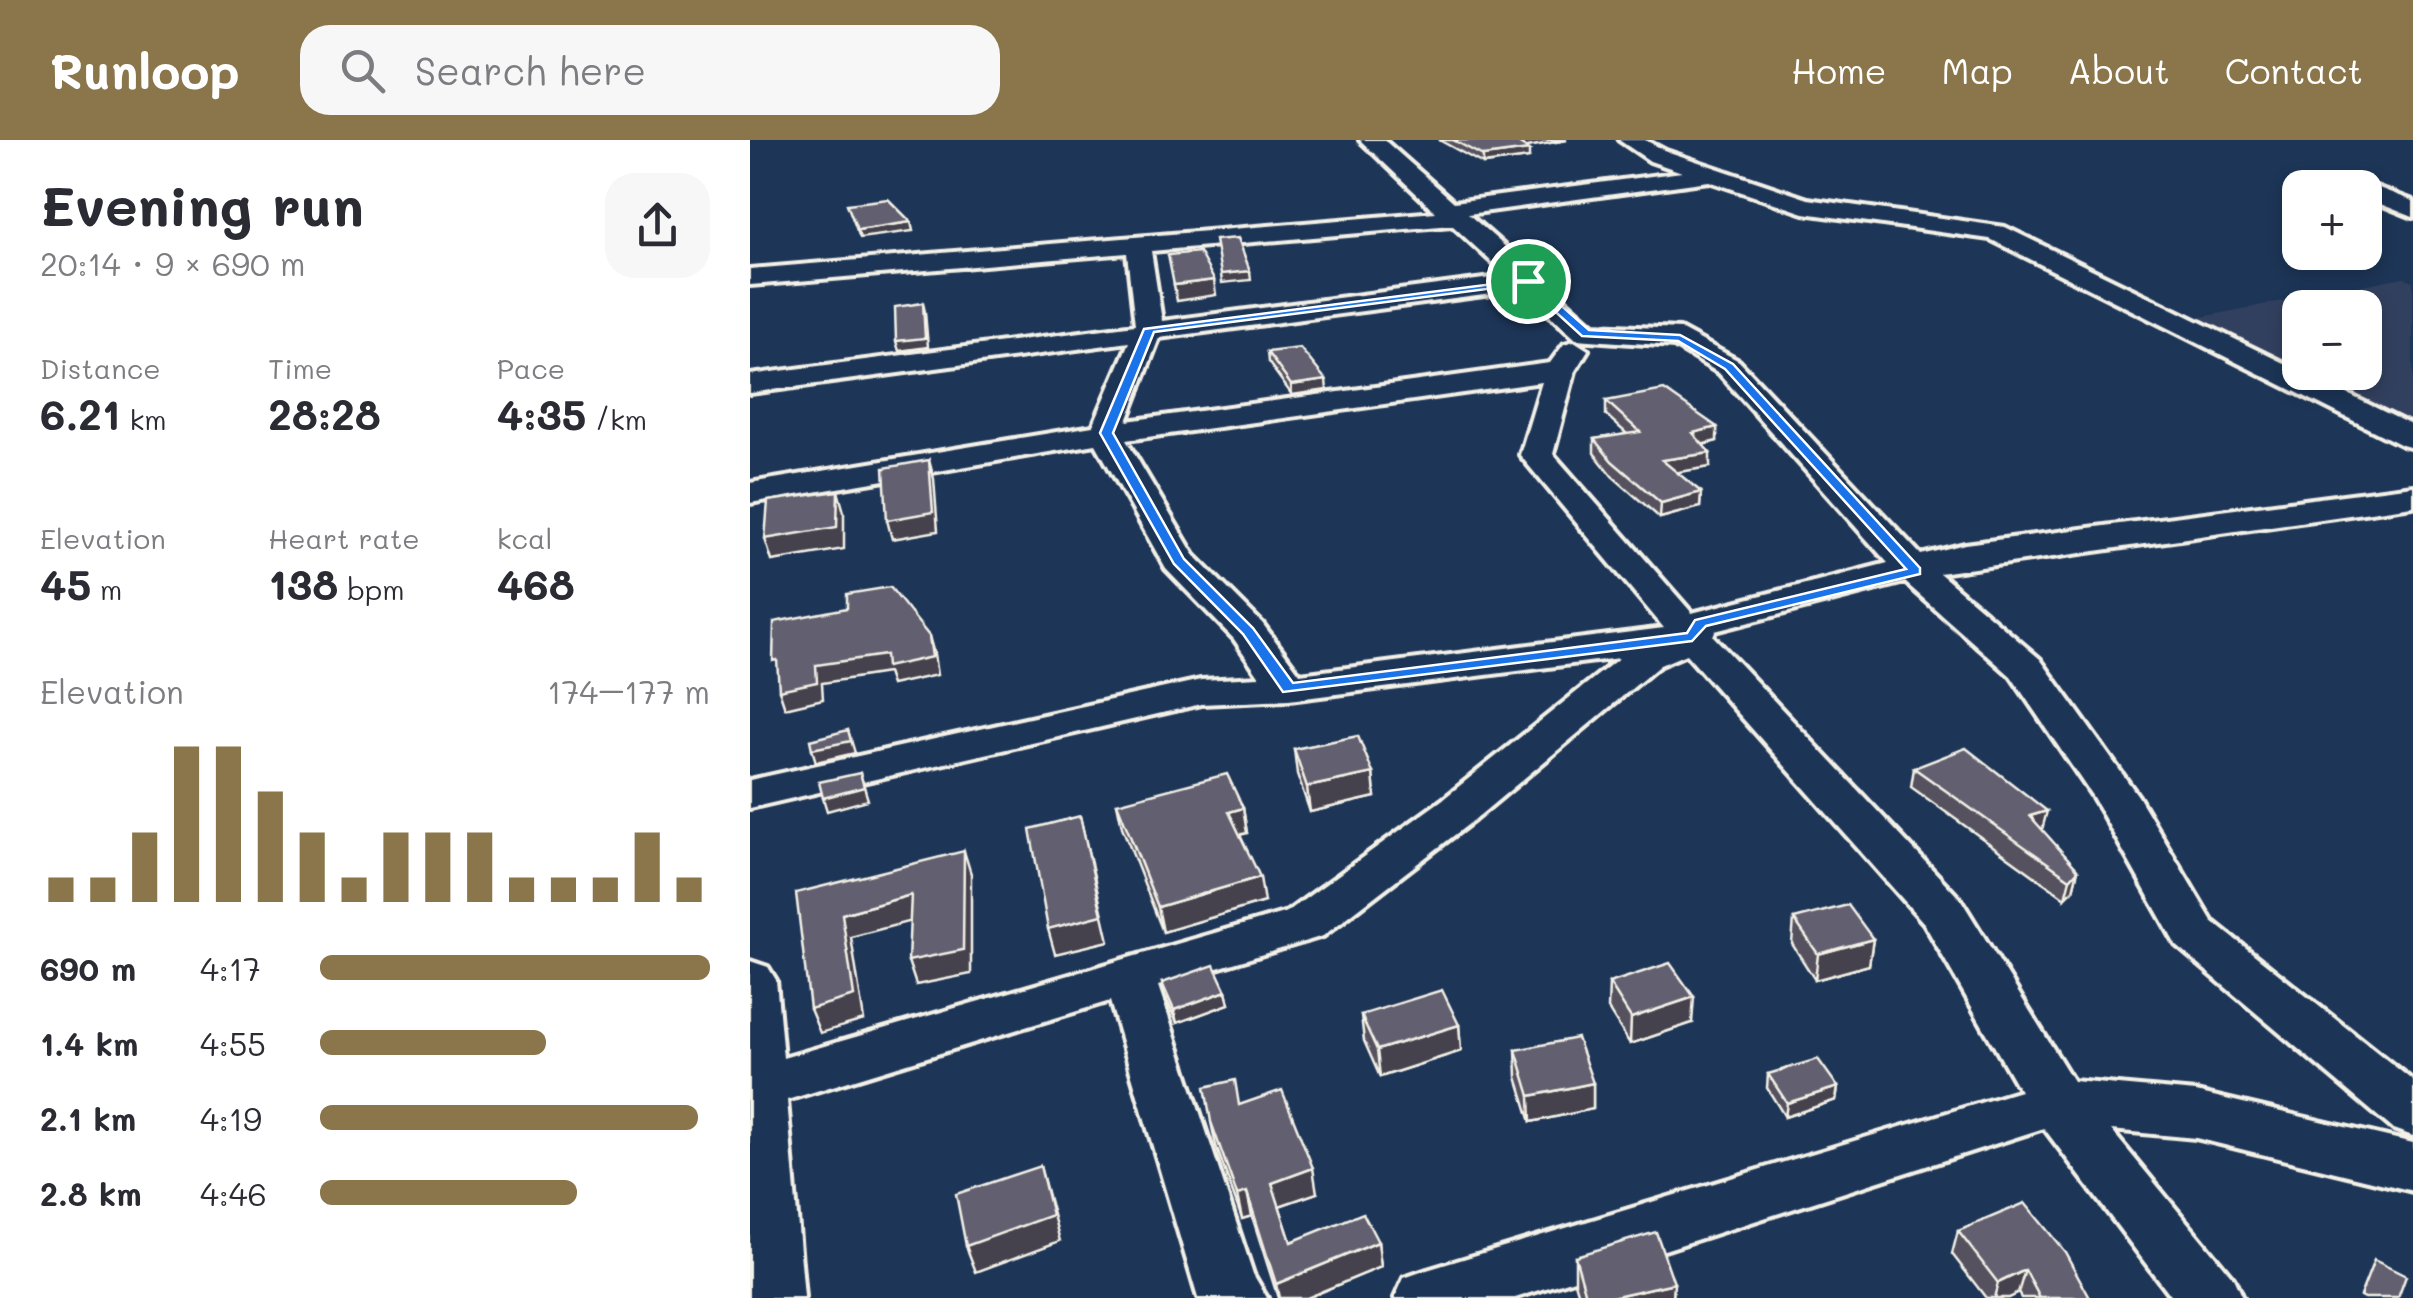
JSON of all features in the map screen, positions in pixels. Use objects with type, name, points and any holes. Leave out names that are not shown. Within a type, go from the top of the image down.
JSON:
[{"type":"street","points":[[1371,140],[1586,333],[1680,338],[1729,367],[1915,571],[2026,668],[2115,796],[2194,932],[2413,1114]]},
{"type":"street","points":[[1630,140],[1658,156],[1804,206],[1996,232],[2413,438]]},
{"type":"street","points":[[750,277],[1450,214],[1712,174]]},
{"type":"street","points":[[2382,197],[2413,210]]},
{"type":"street","points":[[1106,433],[1149,329],[1138,244]]},
{"type":"street","points":[[750,384],[1529,281]]},
{"type":"street","points":[[1586,333],[1560,371],[1536,455],[1692,637],[1942,912],[2056,1102],[2210,1298]]},
{"type":"street","points":[[750,493],[1106,433],[1560,371]]},
{"type":"street","points":[[1106,433],[1178,561],[1248,631],[1289,688]]},
{"type":"street","points":[[753,1088],[1305,924],[1458,810],[1646,656],[1692,637],[1700,623],[1915,571],[1965,555],[2413,496]]},
{"type":"street","points":[[750,794],[1202,692],[1289,688],[1692,637]]},
{"type":"street","points":[[1128,974],[1228,1290],[1236,1298]]},
{"type":"street","points":[[750,980],[753,1088],[772,1298]]},
{"type":"street","points":[[1426,1298],[2056,1102],[2196,1114],[2413,1167]]},
{"type":"shaded area","points":[[2403,277],[2413,281],[2413,429],[2335,390],[2382,390],[2382,290],[2338,290]]},
{"type":"shaded area","points":[[2282,301],[2282,364],[2192,319]]},
{"type":"building","points":[[1453,140],[1523,140],[1515,141],[1529,150],[1483,156]]},
{"type":"building","points":[[888,199],[911,222],[857,230],[847,204]]},
{"type":"building","points":[[1238,238],[1250,271],[1221,274],[1215,240]]},
{"type":"building","points":[[1199,252],[1214,280],[1174,285],[1168,255]]},
{"type":"building","points":[[923,303],[925,338],[896,341],[895,307]]},
{"type":"building","points":[[1300,348],[1326,380],[1291,385],[1267,352]]},
{"type":"building","points":[[1664,390],[1717,427],[1693,433],[1710,453],[1662,460],[1701,492],[1661,503],[1612,461],[1594,439],[1640,432],[1606,401]]},
{"type":"building","points":[[929,460],[933,512],[887,520],[884,468]]},
{"type":"building","points":[[838,491],[837,527],[765,539],[768,501]]},
{"type":"building","points":[[890,587],[929,636],[932,657],[886,667],[885,655],[816,665],[817,682],[779,690],[777,660],[773,661],[774,622],[847,608],[847,594]]},
{"type":"building","points":[[848,730],[851,741],[812,749],[810,740]]},
{"type":"building","points":[[1358,736],[1373,773],[1307,787],[1294,749]]},
{"type":"building","points":[[1966,748],[2047,811],[2030,816],[2078,870],[2070,879],[1914,768]]},
{"type":"building","points":[[860,773],[864,787],[823,798],[819,782]]},
{"type":"building","points":[[1227,774],[1243,808],[1229,812],[1260,877],[1158,907],[1117,803]]},
{"type":"building","points":[[1080,816],[1102,915],[1048,929],[1030,829]]},
{"type":"building","points":[[964,851],[963,950],[908,961],[911,895],[842,914],[854,996],[810,1009],[796,893]]},
{"type":"building","points":[[1848,905],[1873,939],[1818,954],[1794,919]]},
{"type":"building","points":[[1670,963],[1694,997],[1631,1018],[1609,983]]},
{"type":"building","points":[[1214,965],[1226,991],[1174,1010],[1162,983]]},
{"type":"building","points":[[1442,990],[1459,1025],[1377,1050],[1361,1015]]},
{"type":"building","points":[[1577,1038],[1593,1083],[1530,1096],[1516,1050]]},
{"type":"building","points":[[1818,1059],[1838,1087],[1787,1103],[1768,1074]]},
{"type":"building","points":[[1235,1080],[1239,1105],[1282,1090],[1313,1168],[1272,1183],[1291,1242],[1363,1213],[1378,1242],[1276,1284],[1247,1192],[1237,1195],[1211,1122],[1205,1087]]},
{"type":"building","points":[[1040,1166],[1052,1215],[966,1246],[956,1194]]},
{"type":"building","points":[[2025,1203],[2065,1252],[2090,1298],[2040,1298],[2025,1270],[1998,1283],[1958,1231]]},
{"type":"building","points":[[1656,1232],[1674,1283],[1607,1298],[1587,1298],[1575,1256]]},
{"type":"building","points":[[2374,1260],[2406,1276],[2398,1298],[2360,1296]]},
{"type":"route","points":[[1528,281],[1586,333],[1680,338],[1729,367],[1915,571],[1700,623],[1692,637],[1289,688],[1248,631],[1178,561],[1106,433],[1149,329],[1528,281]]}]
